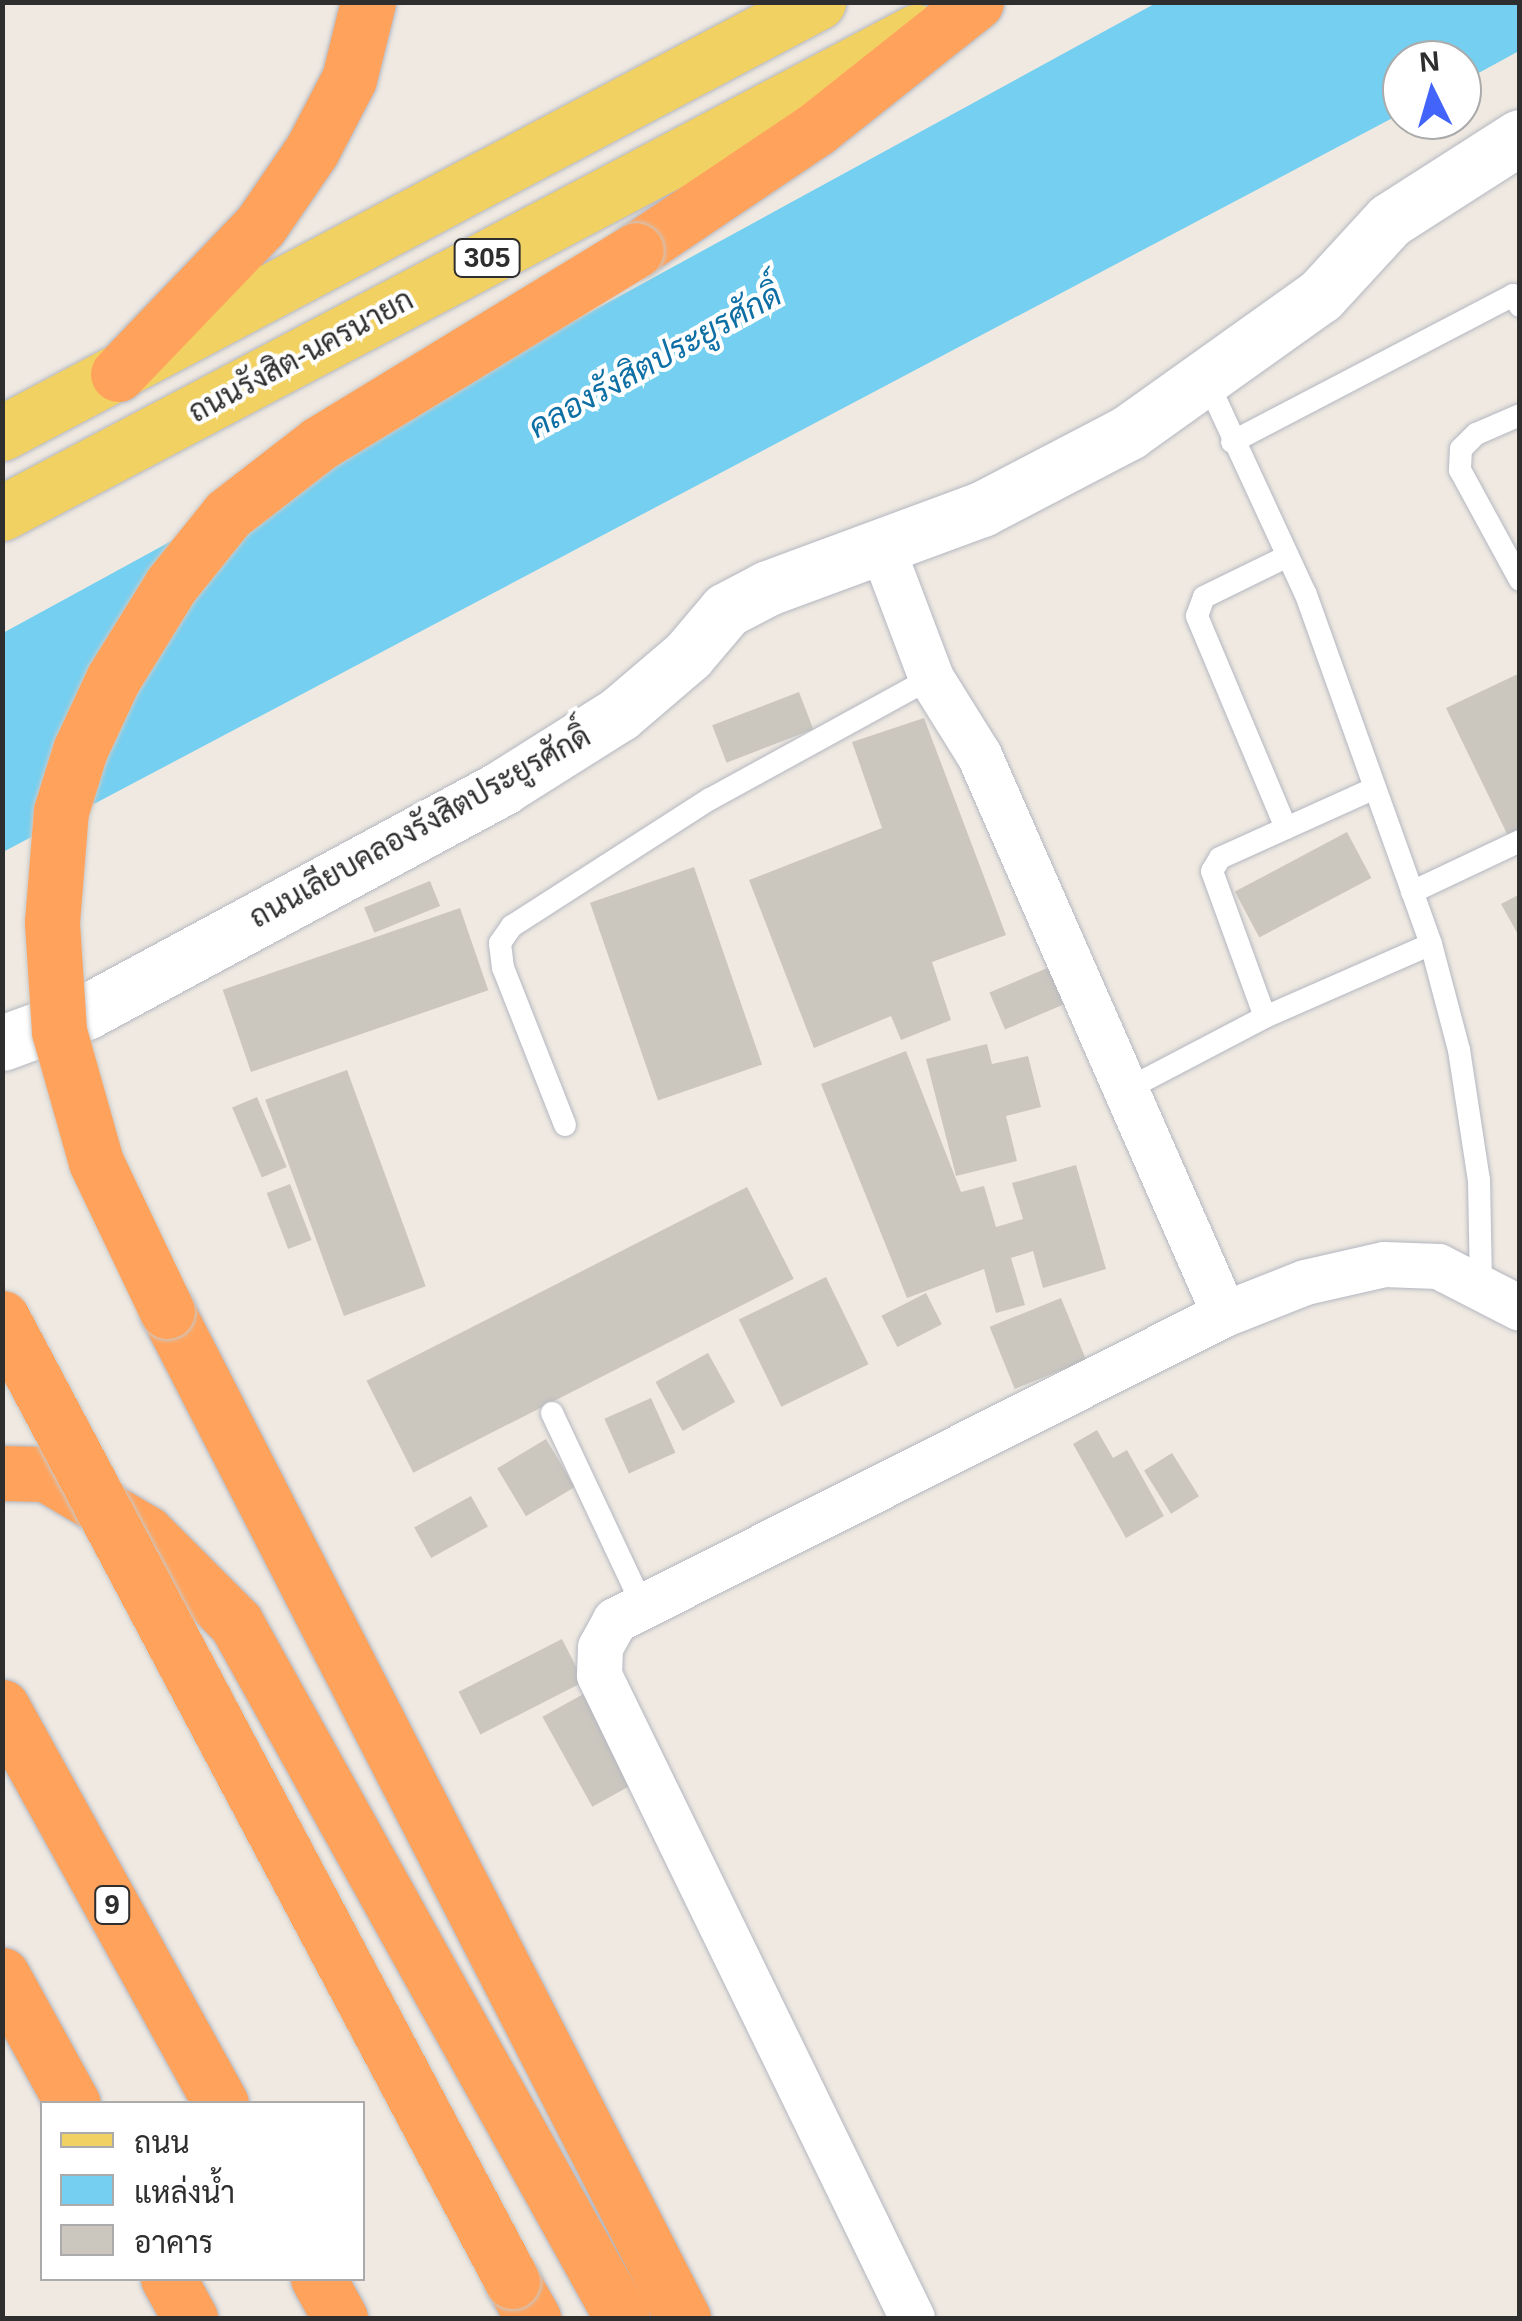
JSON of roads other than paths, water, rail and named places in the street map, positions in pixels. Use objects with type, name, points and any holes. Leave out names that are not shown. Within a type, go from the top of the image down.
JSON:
[{"type":"highway","points":[[118,374],[260,226],[312,150],[349,79],[368,2]]},
{"type":"highway","points":[[683,2318],[166,1311],[96,1162],[58,1030],[52,922],[60,811],[80,750],[112,679],[170,586],[228,514],[320,443],[636,250],[816,129],[974,2]]},
{"type":"highway","points":[[2,1318],[523,2300]]},
{"type":"highway","points":[[2,1473],[46,1474],[146,1533],[236,1622],[622,2318]]},
{"type":"highway","name":"9","points":[[2,1707],[219,2101]]},
{"type":"highway","points":[[2,1975],[71,2101]]},
{"type":"highway","points":[[170,2281],[190,2318]]},
{"type":"highway","points":[[320,2281],[340,2318]]},
{"type":"main road","name":"305","points":[[2,433],[818,2]]},
{"type":"main road","name":"ถนนรังสิต-นครนายก","points":[[2,513],[974,2]]},
{"type":"street","name":"ถนนเลียบคลองรังสิตประยูรศักดิ์","points":[[2,1043],[86,1012],[503,787],[619,714],[688,655],[726,610],[1051,475],[1207,381],[1320,296],[1390,220],[1520,137]]},
{"type":"street","points":[[882,548],[932,678],[979,755],[1224,1314]]},
{"type":"street","points":[[912,2318],[599,1675],[600,1647],[615,1620],[1224,1314],[1305,1282],[1384,1264],[1438,1266],[1481,1283],[1520,1308]]},
{"type":"lane","points":[[1232,442],[1517,298]]},
{"type":"lane","points":[[1207,381],[1288,556],[1432,944],[1459,1050],[1478,1180],[1481,1283]]},
{"type":"lane","points":[[1520,414],[1476,434],[1461,449],[1460,470],[1520,580]]},
{"type":"lane","points":[[1286,828],[1198,616],[1204,598],[1288,556]]},
{"type":"lane","points":[[565,1124],[502,968],[500,943],[512,926],[710,799],[932,678]]},
{"type":"lane","points":[[1265,1017],[1212,871],[1220,858],[1375,788]]},
{"type":"lane","points":[[1412,892],[1520,841]]},
{"type":"lane","points":[[1124,1090],[1265,1017],[1432,944]]},
{"type":"lane","points":[[552,1413],[643,1606]]},
{"type":"water","name":"คลองรังสิตประยูรศักดิ์","points":[[1156,3],[1519,3],[1519,51],[1482,71],[1482,40],[1382,40],[1382,124],[3,852],[3,633]]}]
